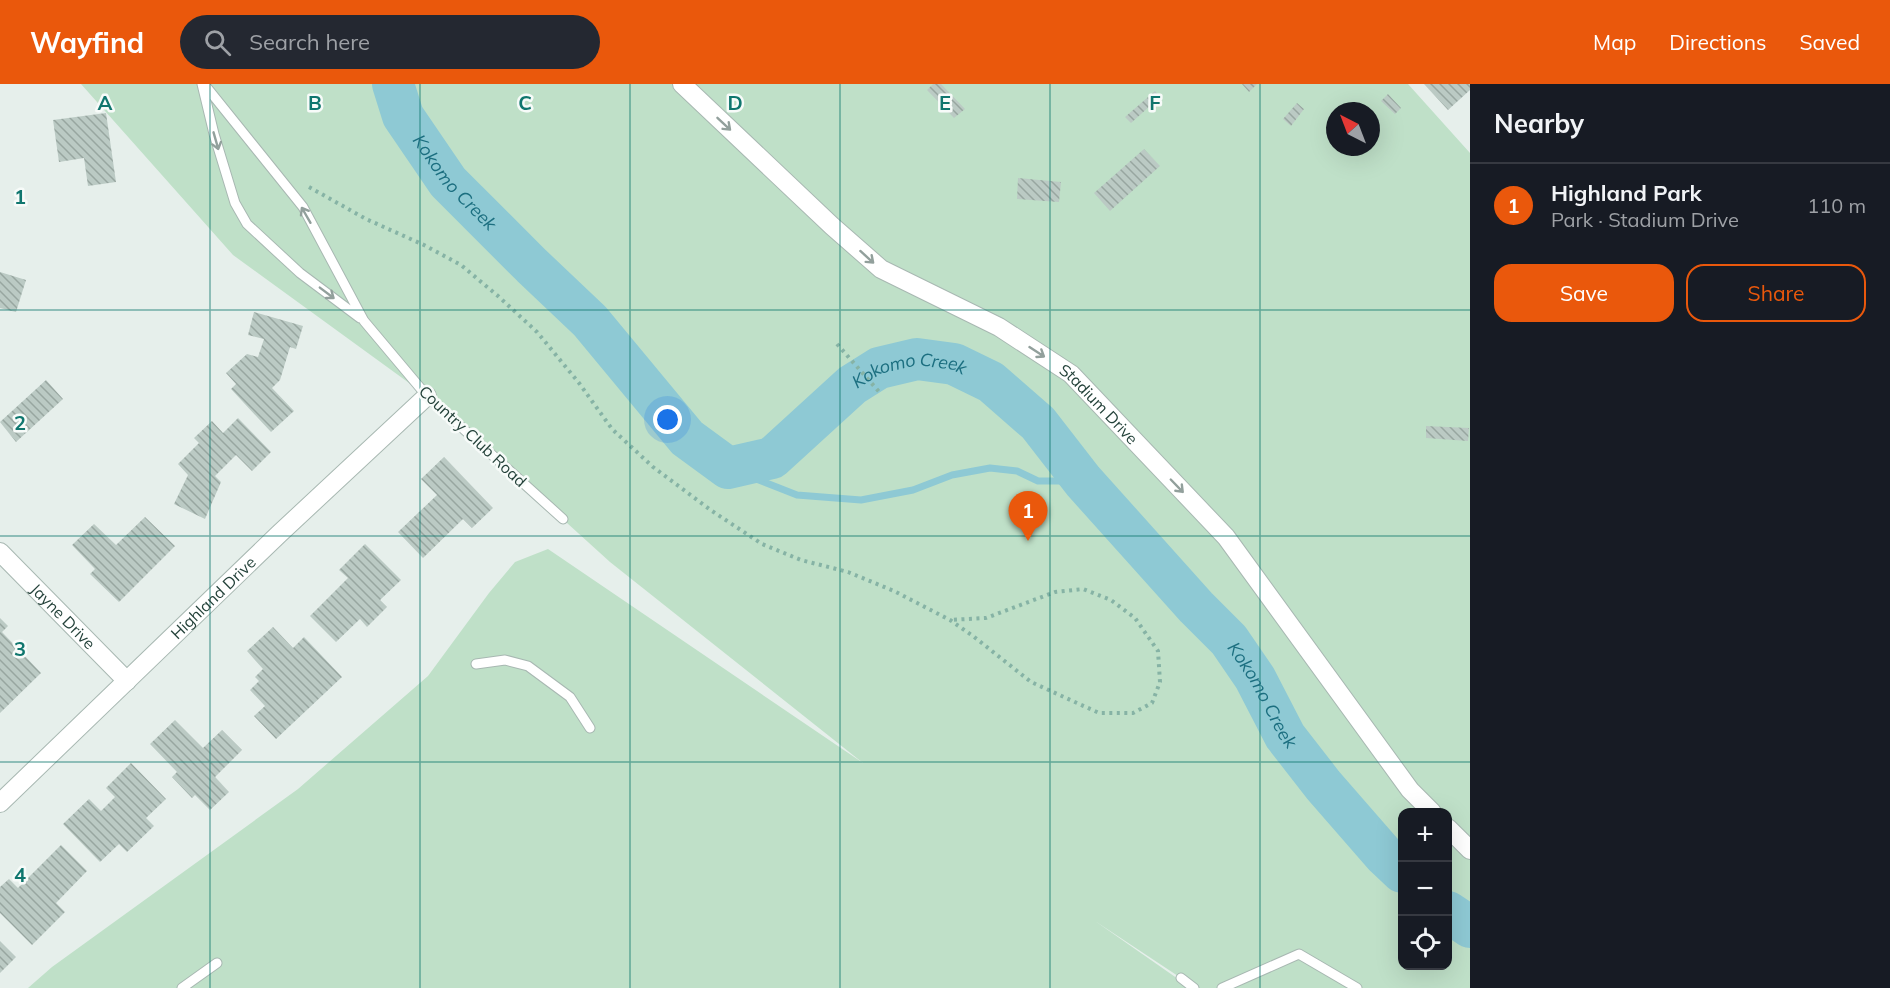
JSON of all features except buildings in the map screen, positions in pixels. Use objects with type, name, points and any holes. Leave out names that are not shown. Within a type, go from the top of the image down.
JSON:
[{"type":"street","name":"Stadium Drive","points":[[682,84],[832,226],[881,269],[999,327],[1071,374],[1226,537],[1410,790],[1427,808]]},
{"type":"street","name":"Highland Drive","points":[[0,803],[287,526],[427,396]]},
{"type":"street","name":"Jayne Drive","points":[[0,552],[127,681]]},
{"type":"street","points":[[1452,832],[1470,850]]},
{"type":"lane","name":"Country Club Road","points":[[203,84],[214,135],[235,203],[247,224],[300,273],[364,321]]},
{"type":"lane","name":"Country Club Road","points":[[203,84],[303,207],[364,321],[427,396],[563,519]]},
{"type":"lane","points":[[476,664],[505,660],[528,666],[570,697],[590,728]]},
{"type":"lane","points":[[1222,988],[1299,954],[1357,988]]},
{"type":"lane","points":[[182,988],[217,963]]},
{"type":"lane","points":[[1181,978],[1194,988]]},
{"type":"path","points":[[307,185],[315,192],[366,219],[424,245],[461,265],[537,332],[579,383],[612,429],[653,467],[762,544],[801,560],[848,572],[894,591],[950,620],[1031,682],[1099,713],[1133,713],[1152,703],[1160,682],[1158,651],[1135,618],[1111,600],[1083,589],[1055,592],[986,618],[950,620]]},
{"type":"path","points":[[837,344],[881,394]]},
{"type":"green space","points":[[81,84],[1408,84],[1470,153],[1470,988],[1194,988],[1095,921],[1191,988],[28,988],[52,967],[298,789],[428,676],[489,593],[515,562],[548,549],[863,763],[610,562],[427,396],[233,255]]},
{"type":"waterway","name":"Kokomo Creek","points":[[393,84],[403,116],[448,182],[590,321],[687,438],[728,468],[772,458],[852,385],[879,368],[917,359],[954,364],[991,382],[1038,423],[1083,481],[1196,607],[1229,640],[1255,678],[1285,736],[1323,785],[1398,868]]},
{"type":"waterway","points":[[728,468],[797,495],[861,500],[913,490],[952,475],[990,468],[1017,471],[1038,481],[1083,481]]},
{"type":"waterway","name":"Kokomo Creek","points":[[1452,915],[1470,927]]},
{"type":"place","name":"Highland Park","points":[[1028,541]]}]
